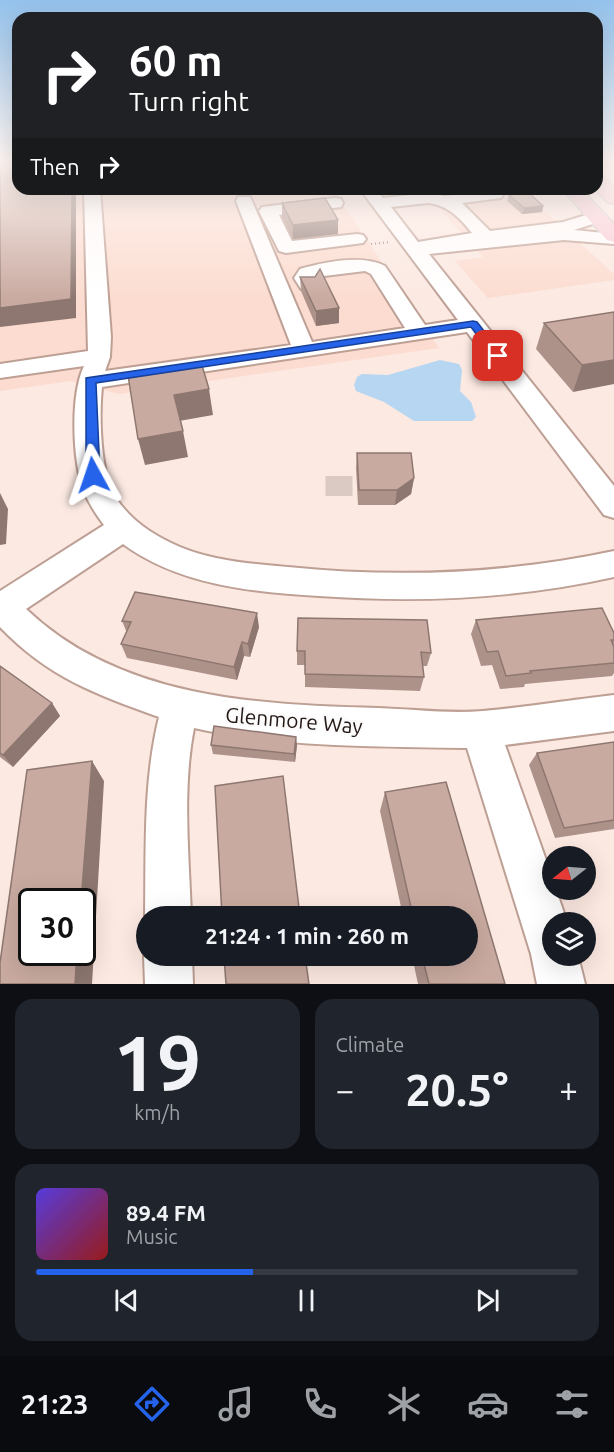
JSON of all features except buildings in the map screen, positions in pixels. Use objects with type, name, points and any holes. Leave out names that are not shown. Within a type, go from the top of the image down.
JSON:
[{"type":"main road","points":[[587,207],[614,237]]},
{"type":"street","points":[[93,207],[100,337],[94,369],[93,475],[100,495],[125,527],[153,548],[180,561],[211,570],[338,585],[469,584],[532,578],[614,564]]},
{"type":"street","points":[[246,207],[304,350]]},
{"type":"street","points":[[284,207],[268,211],[286,247],[383,247],[438,250],[572,234],[614,237]]},
{"type":"street","points":[[342,207],[383,247],[473,324],[614,507]]},
{"type":"street","points":[[375,207],[383,247]]},
{"type":"street","points":[[458,207],[480,230]]},
{"type":"street","points":[[480,230],[565,227],[596,217]]},
{"type":"street","points":[[265,256],[430,244],[521,219]]},
{"type":"street","points":[[265,256],[283,244]]},
{"type":"street","points":[[308,285],[304,278],[307,273],[314,270],[363,265],[372,267],[378,270],[419,333]]},
{"type":"street","points":[[327,324],[333,330],[345,331],[370,327],[378,339]]},
{"type":"street","points":[[0,371],[94,369],[304,350],[473,324]]},
{"type":"street","name":"Glenmore Way","points":[[125,527],[2,606],[31,636],[63,659],[100,679],[180,707],[217,715],[303,725],[480,730],[614,713]]},
{"type":"street","points":[[168,906],[167,805],[170,752],[180,707]]},
{"type":"street","points":[[480,730],[542,915]]},
{"type":"street","points":[[168,966],[169,984]]},
{"type":"street","points":[[556,966],[561,984]]},
{"type":"shaded area","points":[[0,207],[345,207],[439,348],[119,394],[71,381],[0,391]]},
{"type":"shaded area","points":[[438,207],[541,207],[614,274],[614,280],[488,298],[455,261],[483,257]]},
{"type":"water","points":[[440,360],[459,364],[462,370],[460,391],[471,402],[476,417],[472,421],[414,421],[384,402],[356,391],[354,385],[357,377],[362,374],[388,375]]},
{"type":"tunnel","points":[[339,476],[339,496]]},
{"type":"route","points":[[93,475],[90,445],[90,381],[473,324],[498,356]]}]
